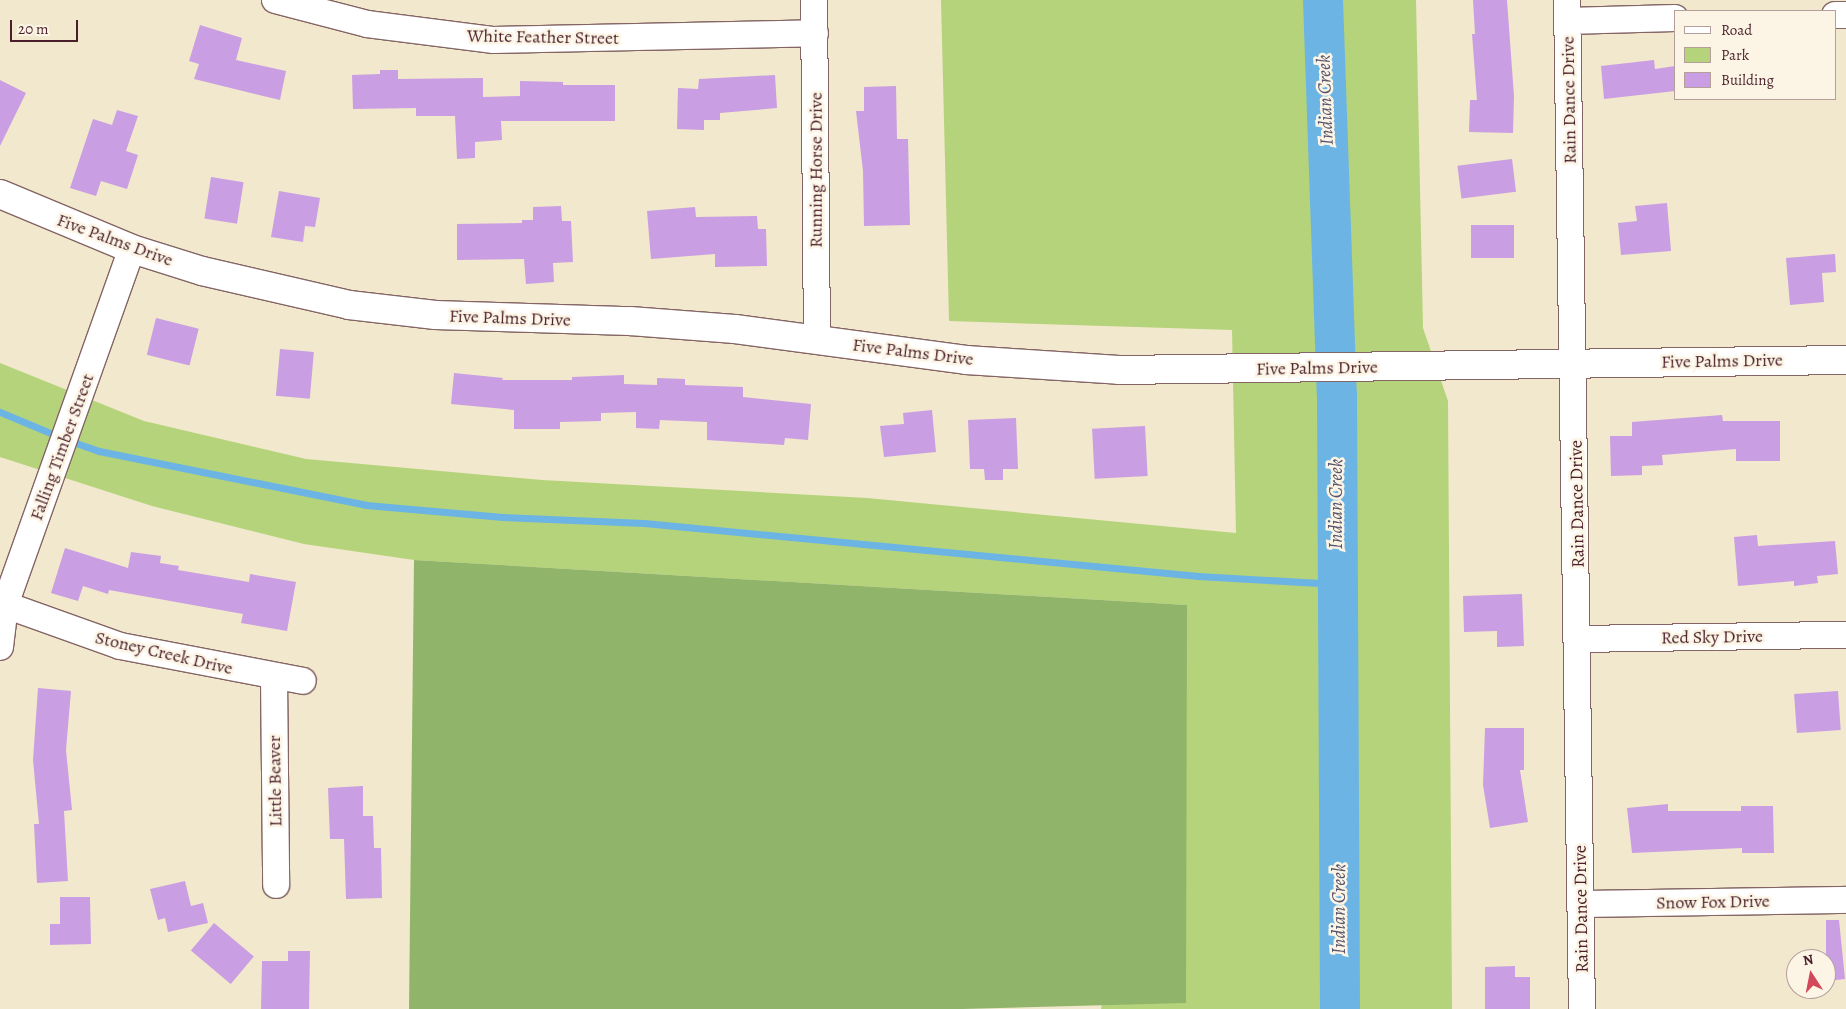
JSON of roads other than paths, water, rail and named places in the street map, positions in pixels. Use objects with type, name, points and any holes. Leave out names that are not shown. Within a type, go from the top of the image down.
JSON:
[{"type":"street","name":"White Feather Street","points":[[275,0],[367,24],[494,40],[815,33]]},
{"type":"street","name":"Running Horse Drive","points":[[814,0],[817,340]]},
{"type":"street","points":[[1567,10],[1674,18]]},
{"type":"street","name":"Rain Dance Drive","points":[[1567,10],[1574,364],[1582,1009]]},
{"type":"street","name":"Five Palms Drive","points":[[0,194],[132,249],[265,288],[349,305],[479,319],[630,321],[817,340],[1040,367],[1250,369],[1846,360]]},
{"type":"street","name":"Falling Timber Street","points":[[0,647],[3,604],[132,249]]},
{"type":"street","name":"Stoney Creek Drive","points":[[3,604],[120,646],[274,677],[303,681]]},
{"type":"street","name":"Red Sky Drive","points":[[1578,639],[1846,635]]},
{"type":"street","name":"Little Beaver","points":[[274,677],[276,885]]},
{"type":"street","name":"Snow Fox Drive","points":[[1581,904],[1846,900]]},
{"type":"waterway","name":"Indian Creek","points":[[1323,0],[1337,395],[1340,1009]]},
{"type":"waterway","points":[[0,412],[60,437]]},
{"type":"waterway","points":[[70,441],[99,451],[366,505],[502,517],[644,523],[1198,576],[1338,584]]}]
